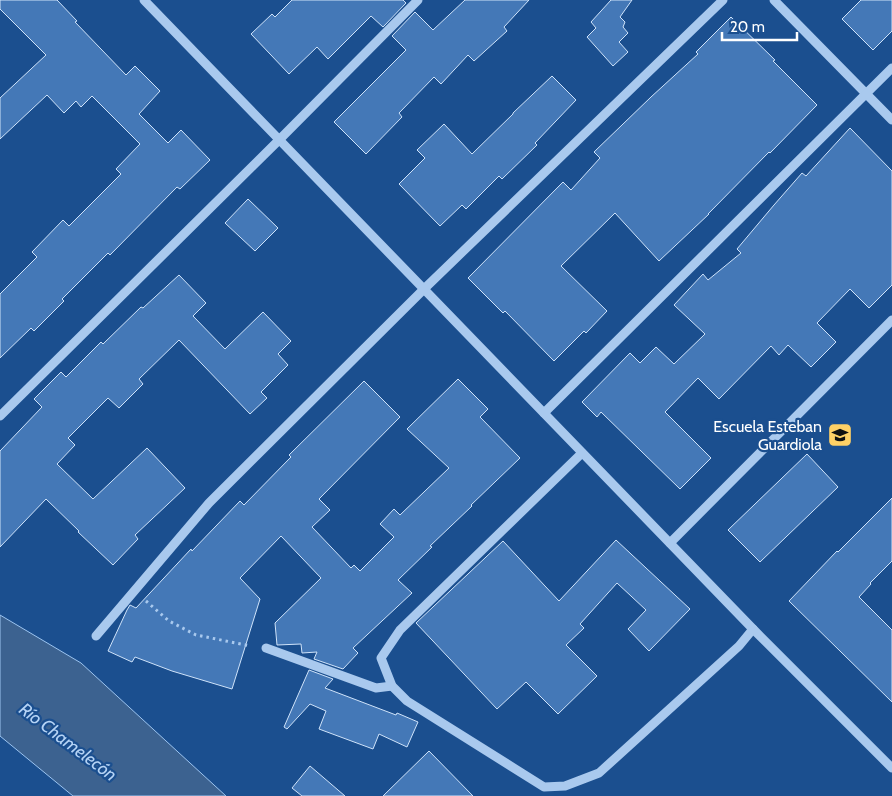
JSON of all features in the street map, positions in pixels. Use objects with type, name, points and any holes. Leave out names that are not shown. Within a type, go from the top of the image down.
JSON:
[{"type":"street","points":[[144,0],[753,629],[892,768]]},
{"type":"street","points":[[0,416],[418,0]]},
{"type":"street","points":[[96,636],[209,502],[424,289],[723,0]]},
{"type":"street","points":[[774,0],[892,120]]},
{"type":"street","points":[[544,413],[892,68]]},
{"type":"street","points":[[670,543],[892,320]]},
{"type":"street","points":[[582,453],[400,630],[381,658],[392,686],[408,701],[544,787],[565,786],[600,773],[739,646],[753,629]]},
{"type":"street","points":[[266,648],[376,688],[392,686]]},
{"type":"street","points":[[541,796],[544,787]]},
{"type":"path","points":[[134,591],[169,621],[196,635],[266,648]]},
{"type":"water","name":"Río Chamelecón","points":[[0,615],[81,663],[226,796],[73,796],[0,736]]},
{"type":"building","points":[[0,0],[57,0],[77,21],[75,22],[126,75],[135,66],[160,91],[139,114],[168,143],[181,130],[210,160],[180,189],[177,187],[110,255],[108,253],[62,299],[64,301],[34,331],[31,328],[0,358],[0,294],[37,257],[32,252],[63,220],[69,226],[121,174],[116,169],[140,144],[92,96],[81,107],[76,101],[64,113],[47,95],[0,139],[0,98],[46,55],[0,9]]},
{"type":"building","points":[[292,0],[403,0],[406,3],[383,27],[371,16],[328,59],[317,47],[289,74],[251,34],[272,14],[275,17]]},
{"type":"building","points":[[465,0],[529,0],[504,27],[507,31],[474,61],[468,55],[441,84],[434,77],[399,113],[402,117],[366,154],[334,122],[406,50],[392,36],[415,12],[433,30]]},
{"type":"building","points":[[611,0],[632,0],[620,17],[625,22],[623,27],[628,33],[619,42],[628,52],[613,66],[587,37],[596,28],[591,22]]},
{"type":"building","points":[[861,0],[892,0],[892,31],[873,50],[842,19]]},
{"type":"building","points":[[731,17],[817,105],[709,214],[659,261],[615,213],[561,266],[607,311],[586,333],[584,331],[554,361],[505,311],[503,313],[468,278],[563,182],[571,190],[600,158],[594,152],[698,54],[696,52]]},
{"type":"building","points":[[552,76],[576,100],[535,143],[537,145],[502,179],[499,176],[466,209],[462,205],[440,226],[399,184],[425,158],[417,150],[444,124],[472,154]]},
{"type":"building","points":[[850,128],[892,171],[892,285],[869,308],[850,289],[817,323],[836,342],[811,367],[788,345],[779,355],[771,346],[719,399],[698,378],[665,412],[711,458],[680,489],[601,412],[597,417],[582,402],[630,353],[640,363],[656,347],[674,364],[705,334],[674,305],[703,274],[708,280],[741,253],[737,249],[774,205],[802,173],[806,176]]},
{"type":"building","points":[[248,199],[278,228],[255,251],[225,223]]},
{"type":"building","points":[[179,275],[206,303],[193,316],[225,349],[263,312],[291,341],[278,354],[288,365],[261,392],[267,398],[250,414],[179,340],[139,379],[143,384],[119,408],[108,398],[68,438],[75,445],[57,464],[93,499],[147,448],[185,488],[135,535],[138,539],[113,565],[46,499],[0,547],[0,451],[42,407],[34,399],[61,372],[66,377],[101,342],[103,344],[141,307],[143,308]]},
{"type":"building","points":[[458,379],[488,409],[480,417],[520,458],[398,580],[412,593],[353,648],[358,653],[343,669],[314,659],[317,652],[302,653],[301,644],[277,645],[275,623],[321,578],[281,536],[240,578],[260,599],[232,689],[172,671],[135,657],[132,662],[108,651],[130,605],[136,608],[191,549],[192,551],[240,501],[244,505],[291,457],[289,455],[364,381],[400,417],[319,499],[330,510],[312,527],[351,568],[354,565],[360,571],[394,537],[380,524],[394,509],[400,515],[449,468],[407,429]]},
{"type":"building","points":[[807,454],[838,487],[760,562],[728,530]]},
{"type":"building","points":[[892,498],[892,561],[859,597],[892,630],[892,702],[789,601]]},
{"type":"building","points":[[616,540],[690,609],[649,651],[628,629],[646,610],[617,583],[580,624],[584,628],[566,645],[597,676],[558,714],[526,682],[497,709],[416,623],[503,541],[559,601]]},
{"type":"building","points":[[309,670],[333,679],[325,688],[418,722],[407,747],[379,734],[373,749],[319,729],[326,711],[310,704],[287,729],[284,727]]},
{"type":"building","points":[[429,751],[473,796],[383,796]]},
{"type":"building","points":[[310,766],[345,796],[302,796],[292,788]]},
{"type":"place","name":"Escuela Esteban Guardiola","points":[[840,435]]}]
